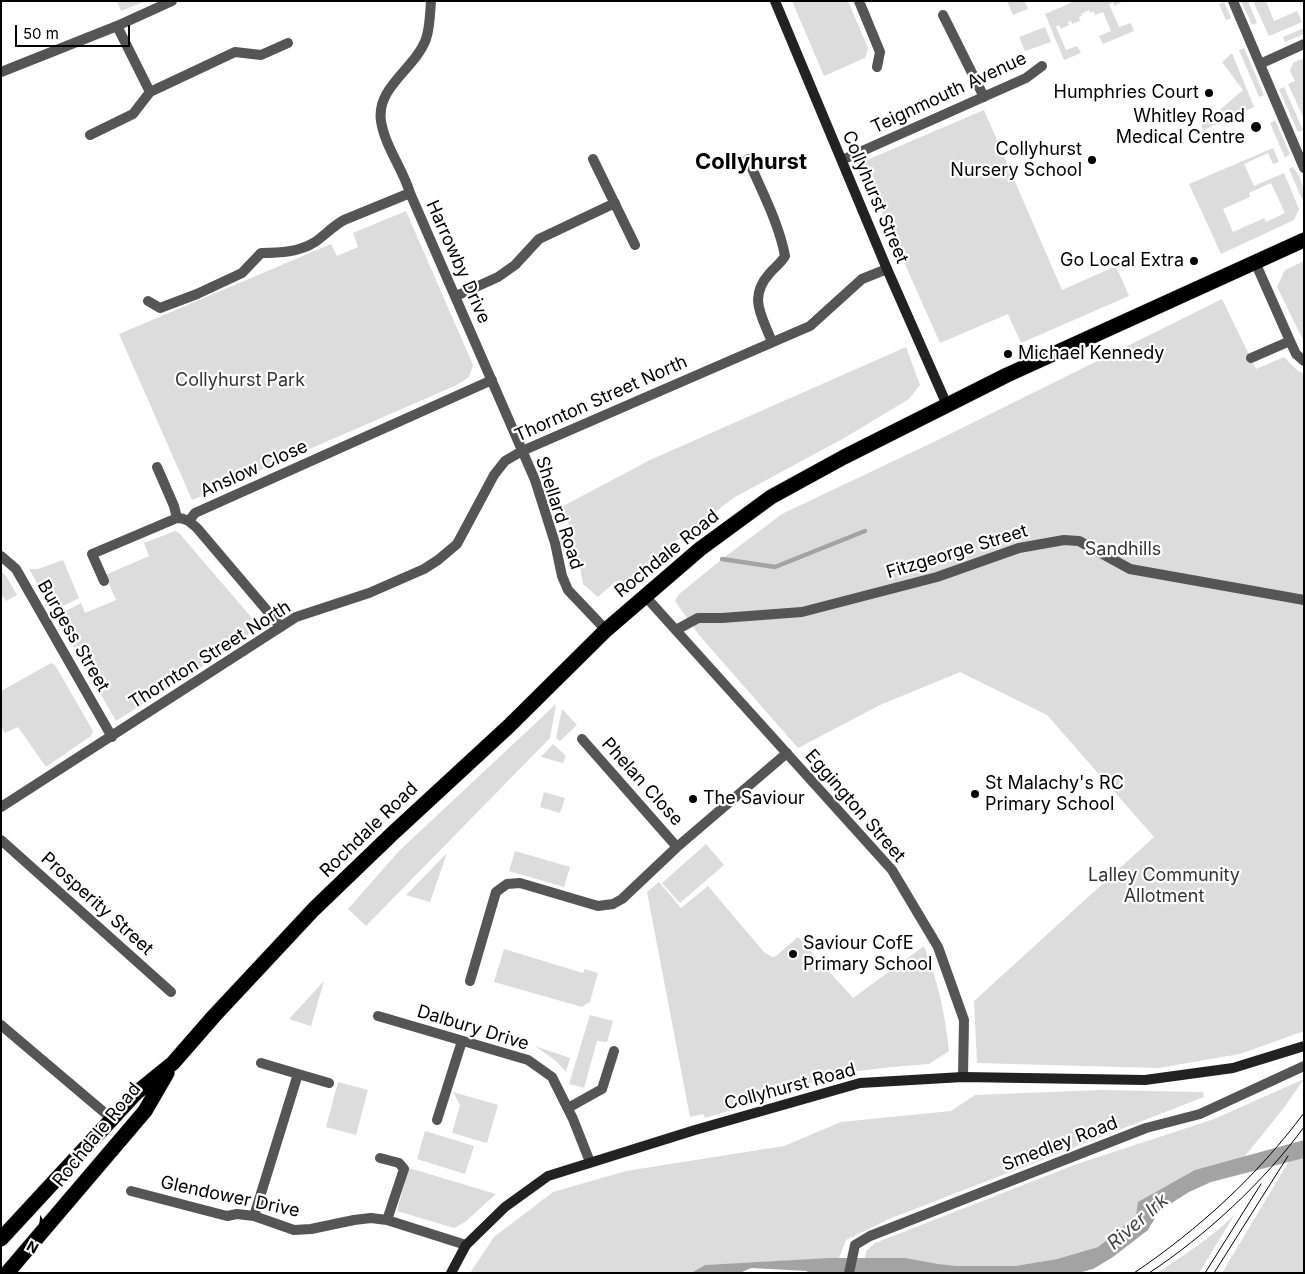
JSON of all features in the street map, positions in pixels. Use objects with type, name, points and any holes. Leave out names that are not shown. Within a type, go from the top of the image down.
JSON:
[{"type":"highway","name":"Rochdale Road","points":[[1,1239],[136,1093],[173,1063],[314,909],[509,726],[606,630],[700,549],[771,497],[844,457],[1015,372],[1304,240]]},
{"type":"highway","name":"Rochdale Road","points":[[7,1273],[145,1111],[173,1063]]},
{"type":"street","points":[[1,72],[117,26],[172,1]]},
{"type":"street","points":[[410,193],[386,138],[381,123],[380,108],[386,93],[410,64],[426,40],[431,1]]},
{"type":"street","name":"Collyhurst Street","points":[[775,1],[887,269],[947,406]]},
{"type":"street","points":[[859,1],[880,52],[877,67]]},
{"type":"street","points":[[1232,1],[1304,168]]},
{"type":"street","points":[[943,15],[984,98]]},
{"type":"street","points":[[117,26],[150,92]]},
{"type":"street","points":[[90,135],[133,114],[150,92],[234,52],[261,55],[288,43]]},
{"type":"street","points":[[1260,64],[1304,44]]},
{"type":"street","name":"Teignmouth Avenue","points":[[842,160],[984,98],[1026,78],[1042,66]]},
{"type":"street","points":[[593,158],[635,245]]},
{"type":"street","points":[[748,159],[771,213],[785,256],[763,283],[757,299],[772,342]]},
{"type":"street","name":"Harrowby Drive","points":[[148,301],[160,308],[197,294],[242,273],[261,253],[287,253],[314,242],[336,224],[410,193],[522,451]]},
{"type":"street","points":[[456,296],[498,277],[515,265],[539,240],[615,203]]},
{"type":"street","points":[[1254,262],[1296,354],[1304,361]]},
{"type":"street","name":"Thornton Street North","points":[[1,807],[296,617],[369,593],[424,570],[457,544],[494,475],[505,461],[522,451],[810,326],[862,279],[887,269]]},
{"type":"street","points":[[1251,358],[1290,341]]},
{"type":"street","name":"Anslow Close","points":[[189,521],[195,513],[492,380]]},
{"type":"street","name":"Shellard Road","points":[[522,451],[535,480],[548,519],[562,576],[568,590],[606,630]]},
{"type":"street","points":[[157,467],[174,506],[177,518]]},
{"type":"street","points":[[104,581],[92,554],[177,518],[184,518],[189,521],[281,627]]},
{"type":"street","name":"Fitzgeorge Street","points":[[676,630],[698,618],[802,612],[937,577],[1019,548],[1064,540],[1080,541],[1130,569],[1304,600]]},
{"type":"street","name":"Burgess Street","points":[[1,556],[16,569],[112,737]]},
{"type":"street","name":"Eggington Street","points":[[645,596],[892,870],[938,948],[964,1020],[963,1077]]},
{"type":"street","name":"Phelan Close","points":[[582,739],[677,847]]},
{"type":"street","points":[[470,982],[496,892],[507,884],[520,883],[598,906],[613,904],[622,899],[677,847],[787,753]]},
{"type":"street","name":"Prosperity Street","points":[[1,840],[171,992]]},
{"type":"street","name":"Dalbury Drive","points":[[378,1016],[528,1060],[552,1077],[568,1108],[590,1162]]},
{"type":"street","points":[[1,1025],[112,1119]]},
{"type":"street","points":[[437,1120],[462,1041]]},
{"type":"street","name":"Collyhurst Road","points":[[451,1273],[466,1245],[505,1207],[548,1176],[695,1130],[860,1083],[963,1077],[1145,1080],[1233,1068],[1304,1046]]},
{"type":"street","points":[[568,1108],[602,1089],[614,1051]]},
{"type":"street","points":[[262,1063],[329,1083]]},
{"type":"street","name":"Smedley Road","points":[[849,1273],[855,1245],[870,1236],[1137,1131],[1200,1114],[1304,1066]]},
{"type":"street","points":[[254,1216],[298,1074]]},
{"type":"street","points":[[380,1158],[400,1163],[404,1169],[387,1220]]},
{"type":"street","name":"Glendower Drive","points":[[131,1191],[227,1216],[238,1214],[254,1216],[294,1230],[311,1229],[371,1218],[387,1220],[466,1245]]},
{"type":"green space","points":[[117,1],[146,1],[121,11]]},
{"type":"green space","points":[[792,1],[848,1],[868,48],[865,58],[824,76]]},
{"type":"green space","points":[[1007,1],[1025,1],[1028,9],[1013,15]]},
{"type":"green space","points":[[1075,1],[1122,1],[1114,6],[1113,2],[1109,4],[1119,27],[1131,23],[1134,31],[1103,44],[1099,36],[1111,31],[1103,12],[1095,15],[1093,11],[1090,13],[1089,10],[1081,14],[1082,16],[1079,17],[1080,21],[1072,24],[1071,21],[1068,22],[1069,25],[1061,29],[1059,25],[1056,27],[1066,50],[1077,46],[1081,53],[1064,60],[1045,14]]},
{"type":"green space","points":[[1241,1],[1248,1],[1257,23],[1252,25]]},
{"type":"green space","points":[[1253,1],[1266,1],[1274,21],[1297,11],[1302,22],[1269,36]]},
{"type":"green space","points":[[1224,2],[1231,18],[1226,20],[1219,4]]},
{"type":"green space","points":[[1045,27],[1051,42],[1025,51],[1019,37]]},
{"type":"green space","points":[[1304,28],[1304,34],[1285,42],[1283,37]]},
{"type":"green space","points":[[1244,48],[1264,95],[1259,97],[1239,50]]},
{"type":"green space","points":[[1232,53],[1254,107],[1204,130],[1201,126],[1243,90],[1222,62]]},
{"type":"green space","points":[[1304,58],[1304,119],[1288,84],[1295,81],[1290,71],[1293,63]]},
{"type":"green space","points":[[1284,87],[1303,130],[1298,132],[1279,89]]},
{"type":"green space","points":[[984,110],[1062,290],[1116,266],[1129,296],[1021,343],[1008,314],[940,343],[860,163]]},
{"type":"green space","points":[[1275,120],[1290,154],[1285,158],[1270,123]]},
{"type":"green space","points":[[1273,148],[1279,162],[1273,164],[1268,153],[1244,164],[1254,186],[1284,173],[1299,209],[1294,220],[1221,254],[1189,184]],"holes":[[[1271,183],[1285,213],[1266,222],[1264,218],[1233,232],[1223,209],[1250,197],[1249,193]]]},
{"type":"green space","points":[[1292,167],[1298,173],[1301,181],[1304,198],[1302,199],[1289,169]]},
{"type":"green space","name":"Collyhurst Park","points":[[406,211],[473,365],[469,377],[457,385],[192,500],[119,334],[331,244],[337,256],[358,247],[353,233]]},
{"type":"green space","points":[[1304,261],[1304,342],[1277,287],[1285,270]]},
{"type":"green space","name":"Sandhills","points":[[1222,299],[1256,369],[1284,357],[1304,374],[1304,1031],[1240,1054],[1158,1068],[977,1063],[974,1001],[1154,837],[1047,715],[960,672],[880,705],[798,748],[699,635],[675,601],[678,595],[722,559],[782,514],[942,438]]},
{"type":"green space","points":[[906,347],[920,385],[909,399],[846,437],[735,497],[672,544],[623,587],[616,581],[598,597],[583,584],[578,556],[563,506],[650,460]]},
{"type":"green space","points":[[175,531],[179,533],[252,618],[252,629],[244,640],[116,721],[56,616],[81,603],[85,613],[116,600],[105,575],[149,556],[144,543]]},
{"type":"green space","points":[[63,560],[79,598],[53,611],[29,569],[38,569]]},
{"type":"green space","points":[[1,571],[17,595],[6,601],[1,594]]},
{"type":"green space","points":[[51,663],[55,665],[93,731],[91,736],[46,767],[18,727],[5,733],[1,728],[1,691]]},
{"type":"green space","points":[[556,704],[550,738],[366,926],[348,909],[399,851]]},
{"type":"green space","points":[[562,709],[577,725],[560,741],[556,738]]},
{"type":"green space","points":[[553,744],[566,756],[563,763],[541,757]]},
{"type":"green space","points":[[544,792],[565,798],[560,813],[540,807]]},
{"type":"green space","points":[[706,844],[724,865],[680,903],[662,883]]},
{"type":"green space","points":[[515,851],[570,867],[564,887],[509,871]]},
{"type":"green space","points":[[447,853],[430,902],[406,895]]},
{"type":"green space","points":[[659,882],[681,908],[708,886],[764,952],[772,957],[776,956],[798,937],[853,998],[924,946],[940,997],[949,1051],[929,1064],[843,1073],[705,1118],[703,1114],[690,1117],[647,892]]},
{"type":"green space","points":[[504,949],[583,973],[585,969],[598,973],[590,1002],[582,1007],[494,982]]},
{"type":"green space","points":[[324,981],[311,1026],[289,1019]]},
{"type":"green space","points":[[590,1015],[613,1021],[607,1042],[597,1041],[584,1088],[569,1084]]},
{"type":"green space","points":[[535,1046],[570,1058],[566,1072],[556,1061]]},
{"type":"green space","points":[[1304,1079],[1283,1109],[1245,1156],[1136,1216],[1098,1247],[1057,1259],[1015,1266],[957,1266],[865,1258],[866,1251],[875,1243],[1077,1164],[1214,1119]]},
{"type":"green space","points":[[338,1082],[368,1090],[356,1135],[326,1127]]},
{"type":"green space","points":[[1101,1090],[1203,1092],[1204,1097],[889,1219],[846,1240],[839,1258],[705,1265],[691,1273],[470,1273],[494,1237],[553,1192],[626,1171],[784,1146],[841,1122],[951,1111],[975,1095]]},
{"type":"green space","points":[[453,1092],[498,1105],[487,1143],[452,1133],[460,1105]]},
{"type":"green space","points":[[425,1131],[474,1146],[465,1174],[417,1159]]},
{"type":"green space","points":[[1304,1158],[1304,1273],[1222,1273],[1289,1161]]},
{"type":"green space","points":[[409,1168],[496,1194],[465,1222],[454,1228],[397,1211]]},
{"type":"green space","points":[[1235,1214],[1199,1273],[1157,1273],[1207,1238]]},
{"type":"water","name":"River Irk","points":[[1304,1140],[1304,1158],[1211,1182],[1189,1192],[1159,1211],[1148,1230],[1113,1257],[1093,1269],[1078,1273],[808,1273],[807,1271],[751,1268],[740,1273],[691,1273],[705,1265],[829,1258],[905,1258],[957,1266],[1015,1266],[1057,1259],[1098,1247],[1136,1216],[1138,1202],[1195,1170]]},
{"type":"waterway","points":[[722,559],[775,567],[865,531]]},
{"type":"tram line","points":[[1134,1273],[1204,1220],[1226,1200],[1267,1158],[1304,1113]]},
{"type":"tram line","points":[[1149,1273],[1191,1243],[1232,1207],[1271,1168],[1304,1127]]},
{"type":"tram line","points":[[1214,1273],[1288,1156]]},
{"type":"tram line","points":[[1205,1273],[1261,1184]]},
{"type":"place","name":"Humphries Court","points":[[1209,93]]},
{"type":"place","name":"Whitley Road Medical Centre","points":[[1256,127]]},
{"type":"place","name":"Collyhurst Nursery School","points":[[1092,160]]},
{"type":"place","name":"Go Local Extra","points":[[1194,261]]},
{"type":"place","name":"Michael Kennedy","points":[[1008,354]]},
{"type":"place","name":"St Malachy's RC Primary School","points":[[975,794]]},
{"type":"place","name":"The Saviour","points":[[693,799]]},
{"type":"place","name":"Saviour CofE Primary School","points":[[793,954]]},
{"type":"district","name":"Collyhurst","points":[[751,162]]},
{"type":"park label","name":"Lalley Community Allotment","points":[[1164,886]]}]
